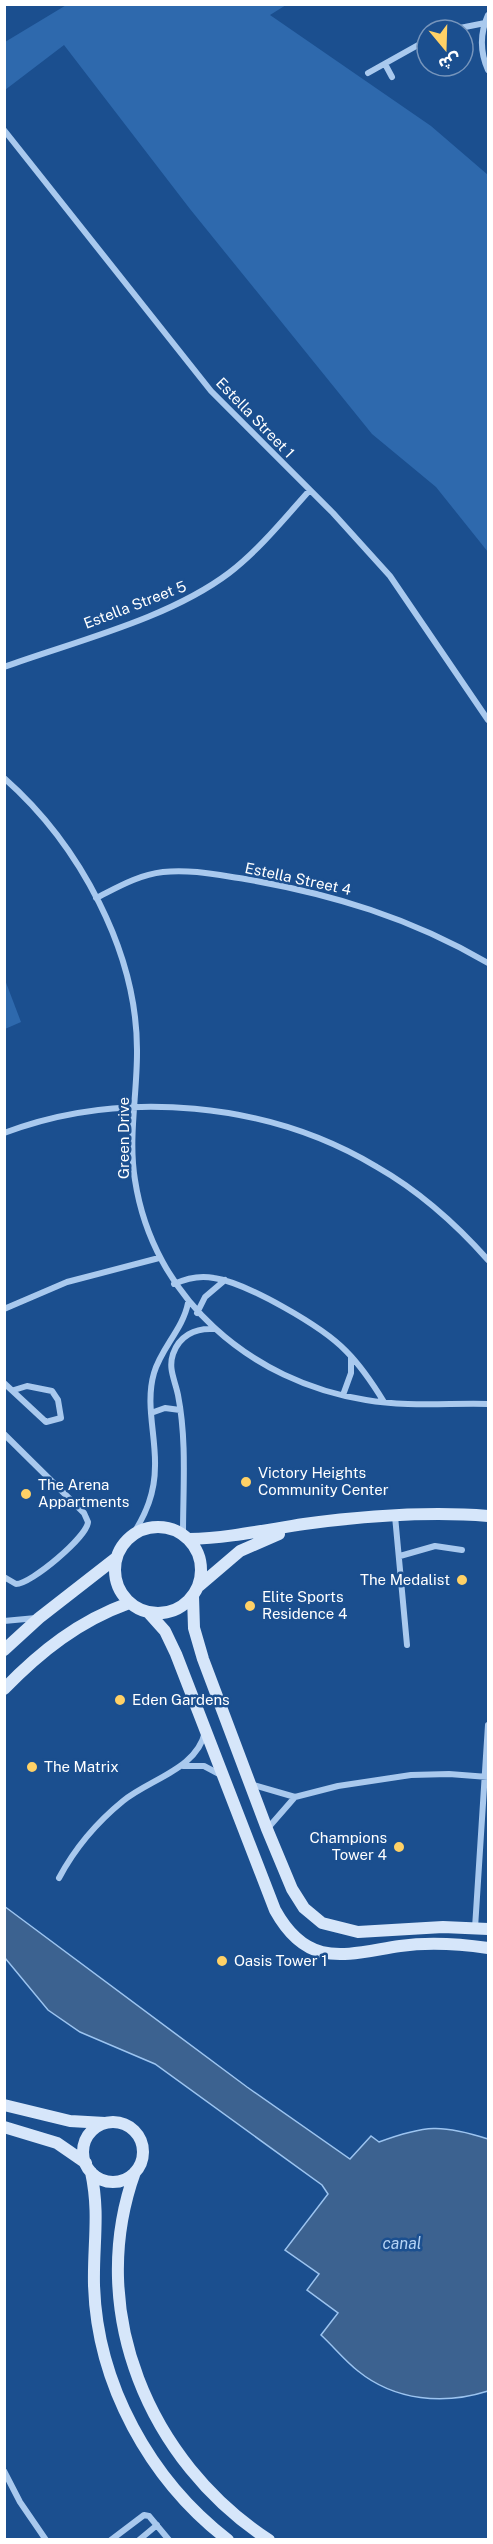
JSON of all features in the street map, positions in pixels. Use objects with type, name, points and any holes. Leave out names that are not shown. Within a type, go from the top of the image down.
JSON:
[{"type":"street","points":[[489,15],[485,22],[482,53],[489,70]]},
{"type":"street","points":[[475,24],[485,22]]},
{"type":"street","points":[[368,73],[415,47]]},
{"type":"street","points":[[385,64],[392,77]]},
{"type":"street","name":"Estella Street 1","points":[[4,130],[195,372],[365,546],[390,576],[489,720]]},
{"type":"street","name":"Estella Street 5","points":[[4,667],[149,615],[191,597],[247,557],[309,491]]},
{"type":"street","name":"Green Drive","points":[[4,778],[51,825],[69,849],[96,898],[121,959],[132,1000],[137,1052],[135,1179],[141,1211],[159,1258],[188,1303],[213,1329],[267,1365],[302,1383],[343,1395],[384,1402],[489,1404]]},
{"type":"street","name":"Estella Street 4","points":[[96,898],[144,876],[180,871],[304,889],[356,903],[412,924],[489,963]]},
{"type":"street","points":[[4,1132],[70,1114],[161,1106],[220,1112],[325,1141],[375,1165],[447,1218],[489,1260]]},
{"type":"street","points":[[4,1309],[77,1279],[159,1258]]},
{"type":"street","points":[[174,1284],[199,1277],[225,1280],[245,1288],[310,1324],[351,1356],[384,1402]]},
{"type":"street","points":[[197,1313],[205,1297],[225,1280]]},
{"type":"street","points":[[4,1650],[39,1618],[116,1558],[145,1515],[152,1493],[156,1466],[151,1413],[154,1373],[165,1349],[184,1318],[188,1303]]},
{"type":"street","points":[[213,1329],[194,1331],[184,1337],[172,1355],[171,1374],[180,1410],[184,1457],[186,1537],[201,1561],[193,1620],[198,1644],[250,1784],[297,1899],[313,1917],[322,1923],[358,1932],[443,1927],[489,1929]]},
{"type":"street","points":[[343,1395],[351,1373],[351,1356]]},
{"type":"street","points":[[4,1383],[46,1422],[61,1418],[58,1400],[52,1391],[27,1386],[14,1390]]},
{"type":"street","points":[[151,1413],[165,1408],[180,1410]]},
{"type":"street","points":[[4,1434],[84,1513],[88,1522],[83,1535],[28,1582],[16,1584],[4,1577]]},
{"type":"street","points":[[132,1536],[141,1530],[162,1527],[186,1537],[229,1537],[303,1524],[395,1516],[489,1516]]},
{"type":"street","points":[[395,1516],[407,1645]]},
{"type":"street","points":[[148,1612],[172,1611],[240,1551],[303,1524]]},
{"type":"street","points":[[400,1556],[435,1546],[462,1550]]},
{"type":"street","points":[[116,1558],[116,1582],[129,1603],[148,1612],[158,1621],[171,1642],[206,1726],[275,1910],[301,1941],[322,1952],[351,1956],[421,1944],[489,1948]]},
{"type":"street","points":[[4,1689],[46,1648],[79,1625],[129,1603]]},
{"type":"street","points":[[4,1621],[39,1618]]},
{"type":"street","points":[[475,1928],[486,1815],[489,1725]]},
{"type":"street","points":[[59,1878],[71,1856],[104,1817],[141,1788],[179,1767],[198,1750],[206,1726]]},
{"type":"street","points":[[179,1767],[204,1766],[224,1778]]},
{"type":"street","points":[[250,1784],[295,1797],[338,1786],[402,1776],[449,1774],[487,1777]]},
{"type":"street","points":[[267,1829],[295,1797]]},
{"type":"street","points":[[4,2105],[70,2121],[125,2124],[139,2137],[143,2155],[123,2208],[118,2262],[124,2330],[132,2364],[150,2406],[179,2456],[226,2508],[268,2540]]},
{"type":"street","points":[[106,2123],[97,2127],[84,2143],[97,2212],[94,2284],[97,2317],[113,2381],[144,2447],[173,2487],[228,2540]]},
{"type":"street","points":[[4,2127],[57,2143],[97,2177],[113,2182],[121,2181],[135,2172]]},
{"type":"street","points":[[4,2471],[20,2502],[46,2540]]},
{"type":"street","points":[[111,2540],[144,2515],[169,2540]]},
{"type":"street","points":[[139,2540],[156,2525]]},
{"type":"shaded area","points":[[68,4],[286,5],[270,15],[431,126],[488,175],[488,552],[436,487],[372,434],[190,209],[64,45],[5,90],[5,42]]},
{"type":"shaded area","points":[[5,980],[21,1022],[4,1029]]},
{"type":"water","name":"canal","points":[[4,1906],[247,2087],[350,2159],[371,2136],[379,2142],[409,2132],[434,2128],[458,2131],[488,2139],[488,2391],[437,2399],[420,2398],[388,2389],[358,2371],[321,2335],[338,2313],[307,2290],[319,2274],[285,2250],[328,2194],[322,2185],[155,2064],[80,2032],[48,2010],[5,1958]]},
{"type":"place","name":"Victory Heights Community Center","points":[[246,1482]]},
{"type":"place","name":"The Arena Appartments","points":[[26,1494]]},
{"type":"place","name":"The Medalist","points":[[462,1580]]},
{"type":"place","name":"Elite Sports Residence 4","points":[[250,1606]]},
{"type":"place","name":"Eden Gardens","points":[[120,1700]]},
{"type":"place","name":"The Matrix","points":[[32,1767]]},
{"type":"place","name":"Champions Tower 4","points":[[399,1847]]},
{"type":"place","name":"Oasis Tower 1","points":[[222,1961]]}]
